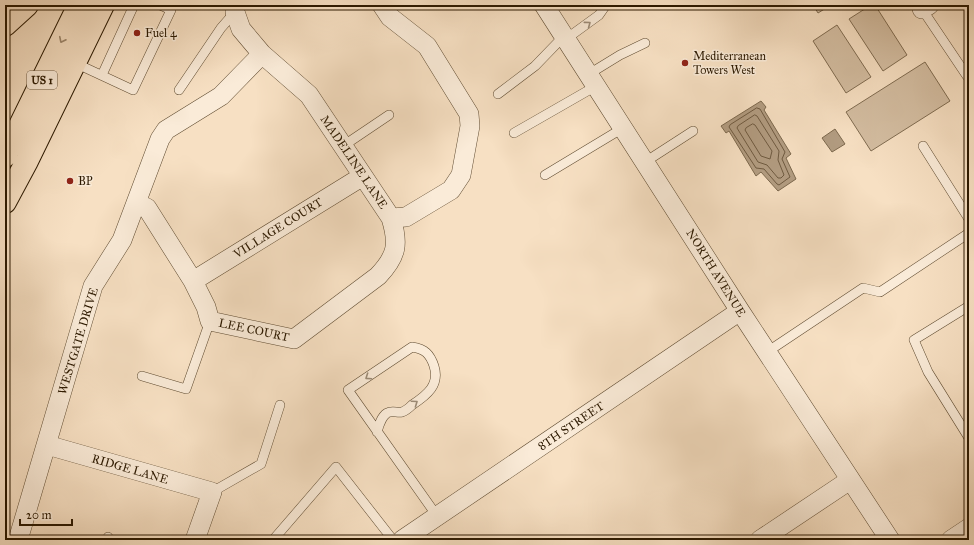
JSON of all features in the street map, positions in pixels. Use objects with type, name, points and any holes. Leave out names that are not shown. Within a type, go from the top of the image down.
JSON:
[{"type":"main road","points":[[5,25],[27,5]]},
{"type":"main road","name":"US 1","points":[[5,156],[79,5]]},
{"type":"main road","name":"US 1","points":[[5,202],[48,119],[103,5]]},
{"type":"main road","points":[[5,216],[48,119]]},
{"type":"street","name":"MADELINE LANE","points":[[235,8],[241,29],[262,54],[309,95],[392,218],[406,217],[450,190],[461,175],[470,126],[469,114],[427,46],[390,17],[382,5]]},
{"type":"street","name":"NORTH AVENUE","points":[[544,5],[740,311],[890,540]]},
{"type":"street","name":"WESTGATE DRIVE","points":[[18,540],[93,286],[122,240],[160,139],[166,130],[221,96],[262,54]]},
{"type":"street","name":"VILLAGE COURT","points":[[192,281],[363,176]]},
{"type":"street","points":[[136,203],[147,208],[192,281],[206,307],[210,321]]},
{"type":"street","name":"LEE COURT","points":[[210,321],[294,339],[378,276],[389,265],[395,249],[396,233],[392,218]]},
{"type":"street","name":"8TH STREET","points":[[402,540],[740,311]]},
{"type":"street","name":"RIDGE LANE","points":[[47,445],[212,492]]},
{"type":"street","points":[[760,540],[850,480]]},
{"type":"street","points":[[195,540],[212,492]]},
{"type":"street","points":[[952,540],[969,528]]},
{"type":"lane","points":[[102,75],[134,5]]},
{"type":"lane","points":[[75,63],[133,90],[171,10],[160,5]]},
{"type":"lane","points":[[498,94],[534,66],[565,38],[598,15],[606,5]]},
{"type":"lane","points":[[925,7],[967,76],[969,74]]},
{"type":"lane","points":[[179,90],[235,8]]},
{"type":"lane","points":[[514,134],[593,80],[620,55],[645,43]]},
{"type":"lane","points":[[343,146],[389,115]]},
{"type":"lane","points":[[544,175],[623,128]]},
{"type":"lane","points":[[645,162],[694,131]]},
{"type":"lane","points":[[923,146],[969,219]]},
{"type":"lane","points":[[767,352],[864,288],[880,292],[969,233]]},
{"type":"lane","points":[[969,306],[914,340],[928,372],[969,438]]},
{"type":"lane","name":"LEE COURT","points":[[142,376],[186,389],[210,321]]},
{"type":"lane","points":[[378,432],[380,420],[387,412],[402,412],[431,391],[434,384],[435,370],[431,357],[421,349],[412,347],[348,390],[437,516]]},
{"type":"lane","points":[[212,492],[261,464],[280,405]]},
{"type":"lane","points":[[273,540],[336,467],[393,540]]},
{"type":"shaded area","points":[[813,5],[831,5],[818,13]]},
{"type":"shaded area","points":[[871,5],[875,5],[907,55],[883,71],[849,19]]},
{"type":"shaded area","points":[[837,25],[871,77],[846,93],[813,41]]},
{"type":"shaded area","points":[[925,62],[950,101],[871,151],[846,112]]},
{"type":"water","points":[[761,101],[766,107],[764,110],[791,154],[786,158],[796,179],[778,191],[761,172],[756,176],[729,131],[726,133],[721,126]]},
{"type":"water","points":[[835,129],[845,144],[832,152],[822,138]]},
{"type":"place","name":"Fuel 4","points":[[137,33]]},
{"type":"place","name":"Mediterranean Towers West","points":[[685,63]]},
{"type":"place","name":"BP","points":[[70,181]]}]
